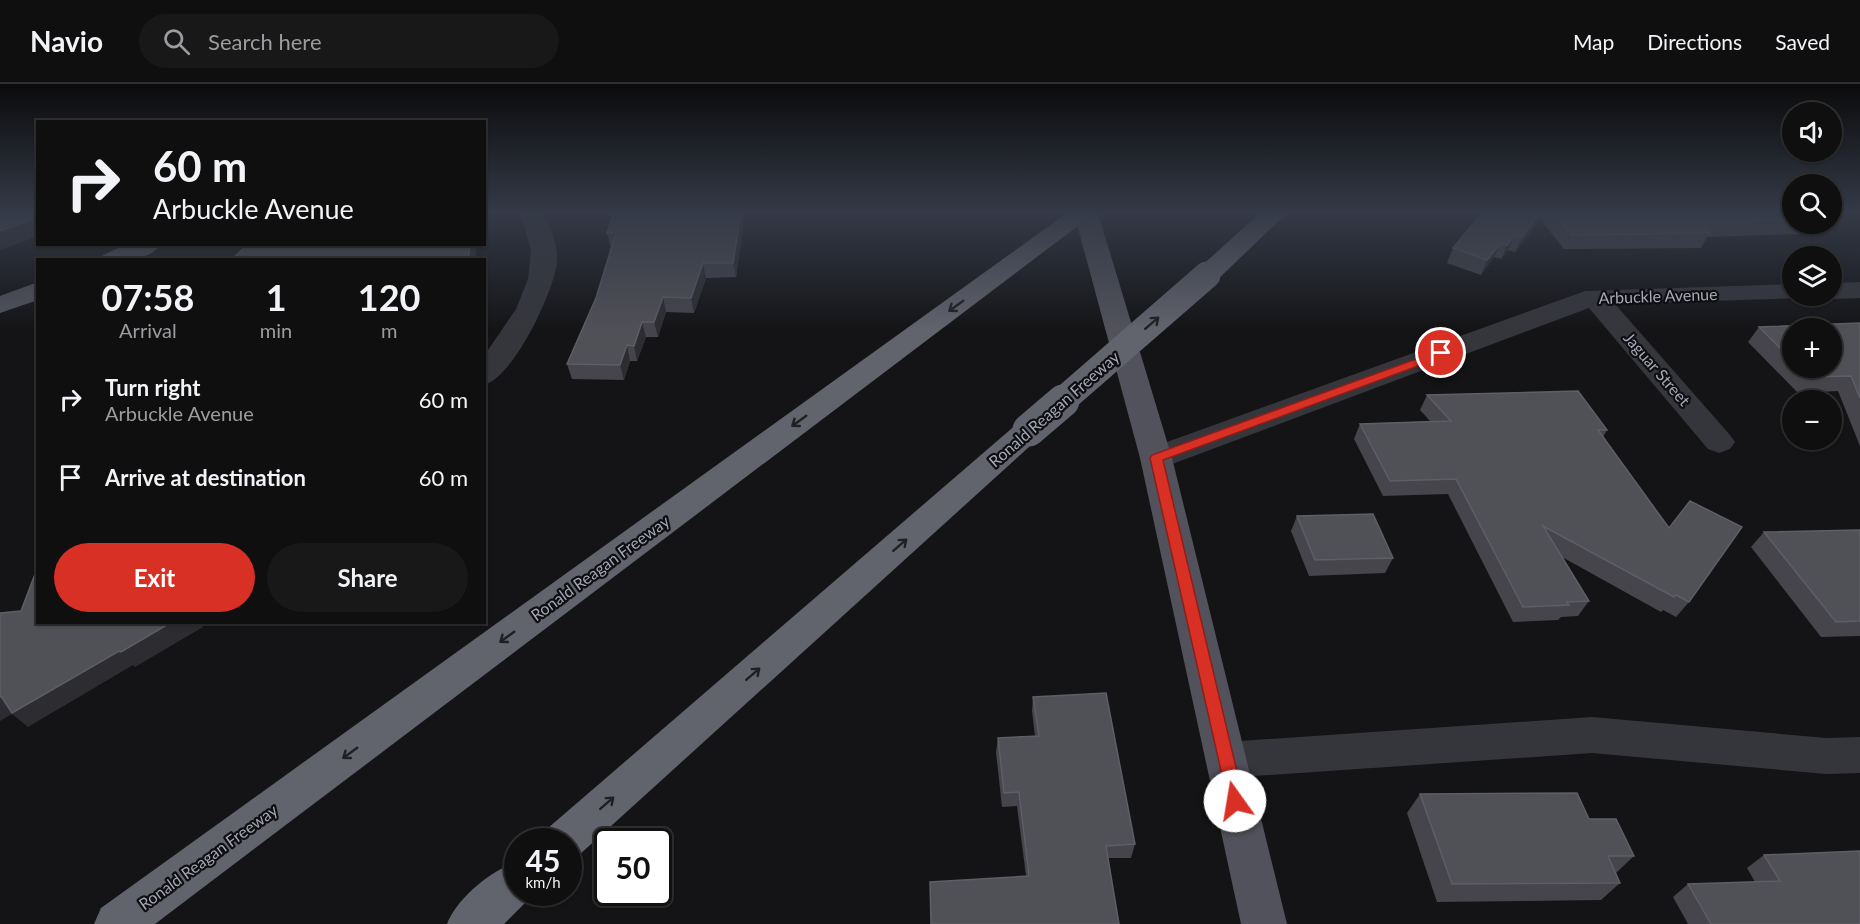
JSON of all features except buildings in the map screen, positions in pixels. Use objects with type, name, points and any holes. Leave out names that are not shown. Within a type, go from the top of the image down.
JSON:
[{"type":"highway","name":"Ronald Reagan Freeway","points":[[117,924],[1029,252]]},
{"type":"highway","name":"Ronald Reagan Freeway","points":[[579,828],[1232,252]]},
{"type":"highway","points":[[470,924],[504,894]]},
{"type":"main road","points":[[1096,252],[1156,458],[1264,924]]},
{"type":"main road","points":[[0,305],[36,291]]},
{"type":"street","points":[[486,373],[515,335],[535,297],[544,262],[542,252]]},
{"type":"street","points":[[1842,291],[1860,290]]},
{"type":"street","name":"Arbuckle Avenue","points":[[1156,458],[1594,297],[1782,292]]},
{"type":"street","name":"Jaguar Street","points":[[1594,297],[1719,442]]},
{"type":"street","points":[[1226,760],[1592,735],[1857,759]]},
{"type":"route","points":[[1235,801],[1156,458],[1441,353]]}]
